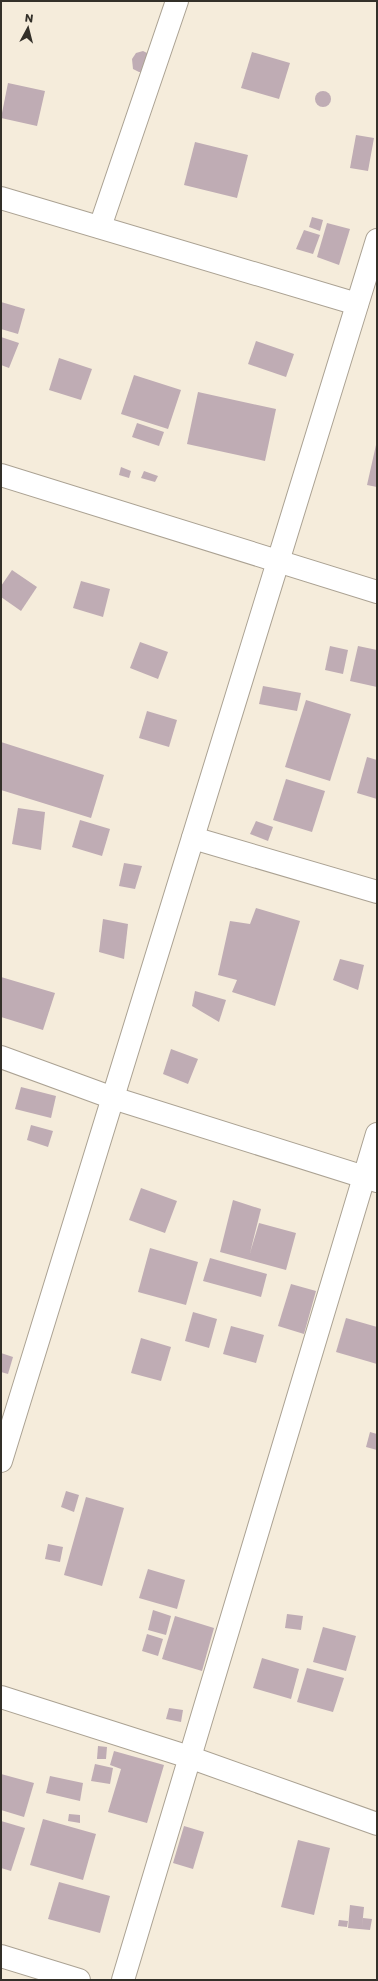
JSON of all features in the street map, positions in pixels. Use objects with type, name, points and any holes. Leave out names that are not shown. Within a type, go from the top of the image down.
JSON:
[{"type":"street","points":[[100,227],[177,1]]},
{"type":"street","points":[[1,198],[358,304]]},
{"type":"street","points":[[1,1460],[9,1408],[113,1098],[377,240]]},
{"type":"street","points":[[1,475],[377,592]]},
{"type":"street","points":[[193,838],[377,892]]},
{"type":"street","points":[[1,1057],[113,1098],[370,1179]]},
{"type":"street","points":[[123,1980],[189,1757],[370,1179],[377,1134]]},
{"type":"street","points":[[1,1697],[189,1757],[377,1824]]},
{"type":"street","points":[[1,1956],[79,1980]]},
{"type":"building","points":[[143,51],[149,54],[143,72],[139,72],[133,69],[132,59],[136,53]]},
{"type":"building","points":[[252,52],[290,63],[279,99],[241,88]]},
{"type":"building","points":[[8,83],[45,91],[37,126],[1,118]]},
{"type":"building","points":[[320,91],[326,91],[331,96],[329,105],[326,107],[320,107],[315,102],[315,96]]},
{"type":"building","points":[[356,135],[374,138],[368,171],[350,168]]},
{"type":"building","points":[[195,142],[248,155],[237,198],[184,185]]},
{"type":"building","points":[[312,217],[323,220],[320,231],[309,227]]},
{"type":"building","points":[[327,223],[350,229],[339,265],[317,257]]},
{"type":"building","points":[[304,230],[320,235],[313,254],[296,249]]},
{"type":"building","points":[[1,302],[25,309],[18,334],[1,329]]},
{"type":"building","points":[[1,337],[19,343],[9,368],[1,365]]},
{"type":"building","points":[[256,341],[294,354],[286,377],[248,364]]},
{"type":"building","points":[[59,358],[92,369],[81,400],[49,390]]},
{"type":"building","points":[[134,375],[181,390],[168,429],[121,414]]},
{"type":"building","points":[[198,392],[276,409],[265,461],[187,444]]},
{"type":"building","points":[[137,423],[164,432],[159,446],[132,437]]},
{"type":"building","points":[[377,445],[377,487],[367,485]]},
{"type":"building","points":[[121,467],[131,471],[129,478],[119,475]]},
{"type":"building","points":[[144,471],[158,476],[155,482],[141,478]]},
{"type":"building","points":[[12,570],[37,587],[21,611],[1,597],[1,586]]},
{"type":"building","points":[[81,581],[110,589],[103,617],[73,608]]},
{"type":"building","points":[[140,642],[168,652],[158,679],[130,668]]},
{"type":"building","points":[[330,646],[348,650],[343,674],[325,670]]},
{"type":"building","points":[[358,646],[377,650],[377,687],[350,681]]},
{"type":"building","points":[[263,686],[301,693],[297,711],[259,704]]},
{"type":"building","points":[[306,700],[351,714],[330,781],[285,767]]},
{"type":"building","points":[[147,711],[177,720],[169,747],[139,738]]},
{"type":"building","points":[[1,742],[104,775],[91,818],[1,790]]},
{"type":"building","points":[[367,757],[377,760],[377,799],[357,793]]},
{"type":"building","points":[[286,779],[325,791],[312,832],[273,820]]},
{"type":"building","points":[[18,808],[45,812],[41,850],[12,844]]},
{"type":"building","points":[[80,820],[110,829],[102,856],[72,847]]},
{"type":"building","points":[[256,821],[273,827],[268,841],[250,834]]},
{"type":"building","points":[[124,863],[142,866],[135,889],[119,886]]},
{"type":"building","points":[[256,908],[300,921],[275,1006],[232,992],[237,980],[218,975],[230,921],[250,924]]},
{"type":"building","points":[[103,919],[128,924],[124,959],[99,952]]},
{"type":"building","points":[[340,959],[364,965],[358,990],[333,980]]},
{"type":"building","points":[[1,977],[55,993],[43,1030],[1,1017]]},
{"type":"building","points":[[195,991],[226,1000],[219,1022],[192,1006]]},
{"type":"building","points":[[171,1049],[198,1059],[188,1084],[163,1074]]},
{"type":"building","points":[[21,1087],[56,1096],[51,1118],[15,1109]]},
{"type":"building","points":[[31,1125],[53,1131],[48,1147],[27,1140]]},
{"type":"building","points":[[141,1188],[177,1201],[165,1233],[129,1220]]},
{"type":"building","points":[[233,1200],[261,1209],[250,1253],[259,1223],[296,1233],[286,1270],[220,1252]]},
{"type":"building","points":[[150,1248],[198,1262],[186,1305],[138,1292]]},
{"type":"building","points":[[210,1258],[267,1274],[261,1297],[203,1281]]},
{"type":"building","points":[[291,1284],[316,1291],[304,1334],[278,1326]]},
{"type":"building","points":[[193,1312],[217,1319],[209,1348],[185,1341]]},
{"type":"building","points":[[346,1318],[377,1327],[377,1364],[336,1352]]},
{"type":"building","points":[[231,1326],[264,1335],[256,1363],[223,1354]]},
{"type":"building","points":[[141,1338],[171,1347],[161,1381],[131,1373]]},
{"type":"building","points":[[1,1353],[13,1357],[8,1374],[1,1372]]},
{"type":"building","points":[[370,1432],[377,1434],[377,1450],[366,1447]]},
{"type":"building","points":[[66,1491],[79,1495],[74,1512],[61,1507]]},
{"type":"building","points":[[86,1497],[124,1508],[102,1586],[64,1575]]},
{"type":"building","points":[[48,1544],[63,1547],[60,1562],[45,1559]]},
{"type":"building","points":[[148,1569],[185,1580],[177,1609],[139,1598]]},
{"type":"building","points":[[153,1610],[171,1616],[166,1635],[148,1630]]},
{"type":"building","points":[[287,1614],[303,1616],[301,1630],[285,1628]]},
{"type":"building","points":[[175,1616],[214,1628],[202,1671],[162,1659]]},
{"type":"building","points":[[323,1627],[356,1636],[346,1671],[313,1662]]},
{"type":"building","points":[[147,1634],[163,1639],[158,1656],[142,1651]]},
{"type":"building","points":[[262,1658],[299,1669],[291,1699],[253,1688]]},
{"type":"building","points":[[307,1668],[344,1678],[333,1712],[297,1702]]},
{"type":"building","points":[[169,1708],[183,1710],[181,1722],[166,1719]]},
{"type":"building","points":[[98,1746],[107,1747],[106,1759],[97,1759]]},
{"type":"building","points":[[114,1751],[164,1765],[147,1823],[108,1812],[121,1769],[110,1765]]},
{"type":"building","points":[[95,1764],[113,1768],[110,1784],[91,1781]]},
{"type":"building","points":[[1,1774],[34,1783],[24,1817],[1,1810]]},
{"type":"building","points":[[50,1776],[83,1783],[80,1801],[46,1793]]},
{"type":"building","points":[[69,1814],[80,1815],[80,1823],[68,1821]]},
{"type":"building","points":[[43,1819],[96,1834],[83,1880],[30,1865]]},
{"type":"building","points":[[1,1821],[25,1828],[11,1871],[1,1868]]},
{"type":"building","points":[[184,1826],[204,1832],[193,1869],[173,1863]]},
{"type":"building","points":[[298,1840],[330,1848],[314,1915],[281,1907]]},
{"type":"building","points":[[59,1882],[110,1896],[100,1933],[48,1919]]},
{"type":"building","points":[[350,1905],[364,1907],[362,1927],[363,1918],[372,1919],[370,1930],[348,1928]]},
{"type":"building","points":[[339,1920],[348,1921],[347,1927],[338,1926]]}]
